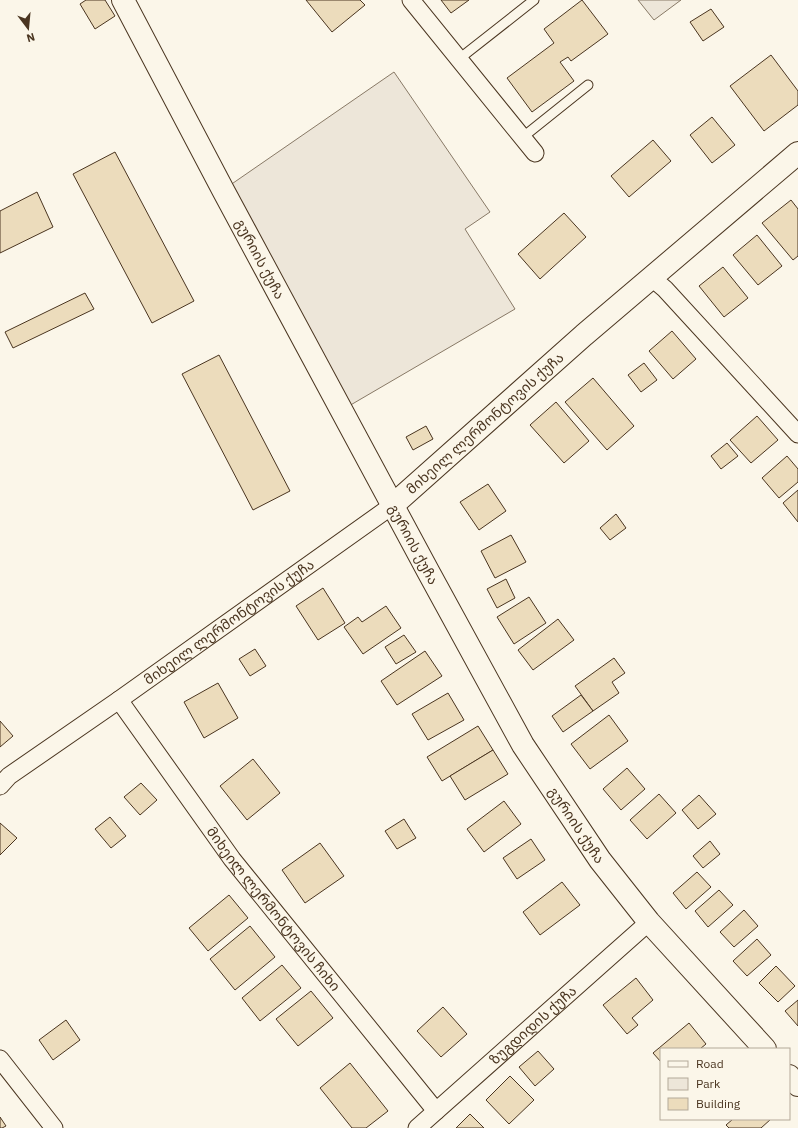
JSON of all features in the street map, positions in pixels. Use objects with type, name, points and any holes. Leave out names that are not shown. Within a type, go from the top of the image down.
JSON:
[{"type":"main road","name":"გურიის ქუჩა","points":[[128,2],[223,190],[523,745],[600,860],[649,922],[764,1048]]},
{"type":"main road","name":"მიხეილ ლერმონტოვის ქუჩა","points":[[393,505],[584,335],[798,153]]},
{"type":"main road","points":[[790,1077],[798,1085]]},
{"type":"street","points":[[411,0],[535,153]]},
{"type":"street","points":[[652,278],[670,295],[798,434]]},
{"type":"street","name":"მიხეილ ლერმონტოვის ქუჩა","points":[[0,786],[9,776],[119,700],[393,505]]},
{"type":"street","name":"მიხეილ ლერმონტოვის ჩიხი","points":[[119,700],[232,859],[436,1111]]},
{"type":"street","name":"ზუგდიდის ქუჩა","points":[[417,1128],[649,922]]},
{"type":"street","points":[[0,1059],[54,1128]]},
{"type":"lane","points":[[459,59],[534,0]]},
{"type":"lane","points":[[523,137],[588,85]]},
{"type":"green space","points":[[638,0],[681,0],[654,20]]},
{"type":"green space","points":[[394,72],[490,212],[465,229],[515,309],[342,410],[223,190]]},
{"type":"building","points":[[86,0],[105,0],[115,16],[95,29],[80,4]]},
{"type":"building","points":[[306,0],[360,0],[365,5],[332,32]]},
{"type":"building","points":[[441,0],[469,0],[451,13]]},
{"type":"building","points":[[582,0],[608,34],[571,61],[568,57],[560,62],[574,81],[532,112],[507,78],[554,43],[544,29]]},
{"type":"building","points":[[711,9],[724,27],[703,41],[690,22]]},
{"type":"building","points":[[771,55],[798,91],[798,105],[764,131],[730,86]]},
{"type":"building","points":[[712,117],[735,145],[712,163],[690,135]]},
{"type":"building","points":[[653,140],[671,161],[629,197],[611,176]]},
{"type":"building","points":[[115,152],[194,301],[152,323],[73,174]]},
{"type":"building","points":[[37,192],[53,227],[0,253],[0,211]]},
{"type":"building","points":[[791,200],[798,209],[798,256],[793,260],[762,223]]},
{"type":"building","points":[[564,213],[586,237],[540,279],[518,254]]},
{"type":"building","points":[[757,235],[782,266],[758,285],[733,255]]},
{"type":"building","points":[[723,267],[748,298],[724,317],[699,286]]},
{"type":"building","points":[[85,293],[94,309],[13,348],[5,332]]},
{"type":"building","points":[[672,331],[696,359],[673,379],[649,351]]},
{"type":"building","points":[[219,355],[290,491],[253,510],[182,374]]},
{"type":"building","points":[[644,363],[657,380],[641,392],[628,375]]},
{"type":"building","points":[[593,378],[634,426],[607,450],[565,402]]},
{"type":"building","points":[[556,402],[589,441],[564,463],[530,425]]},
{"type":"building","points":[[757,416],[778,440],[751,463],[730,440]]},
{"type":"building","points":[[426,426],[433,439],[413,450],[406,437]]},
{"type":"building","points":[[727,443],[738,456],[721,469],[711,456]]},
{"type":"building","points":[[787,456],[798,469],[798,482],[779,498],[762,478]]},
{"type":"building","points":[[488,484],[506,511],[479,530],[460,502]]},
{"type":"building","points":[[798,490],[798,522],[783,503]]},
{"type":"building","points":[[616,514],[626,528],[610,540],[600,528]]},
{"type":"building","points":[[511,535],[526,562],[495,578],[481,551]]},
{"type":"building","points":[[506,579],[515,598],[497,608],[487,589]]},
{"type":"building","points":[[323,588],[345,623],[318,640],[296,606]]},
{"type":"building","points":[[529,597],[546,623],[514,644],[497,617]]},
{"type":"building","points":[[386,606],[401,628],[363,654],[344,627],[358,617],[362,622]]},
{"type":"building","points":[[558,619],[574,640],[533,670],[518,650]]},
{"type":"building","points":[[404,635],[416,652],[396,664],[385,647]]},
{"type":"building","points":[[255,649],[266,666],[250,676],[239,659]]},
{"type":"building","points":[[425,651],[442,676],[397,705],[381,681]]},
{"type":"building","points":[[614,658],[625,673],[612,682],[619,693],[593,711],[575,686]]},
{"type":"building","points":[[218,683],[238,718],[204,738],[184,702]]},
{"type":"building","points":[[448,693],[464,720],[428,740],[412,714]]},
{"type":"building","points":[[581,695],[593,711],[563,732],[552,716]]},
{"type":"building","points":[[609,715],[628,741],[590,769],[571,744]]},
{"type":"building","points":[[0,721],[13,736],[0,747]]},
{"type":"building","points":[[478,726],[493,750],[442,781],[427,757]]},
{"type":"building","points":[[493,750],[508,774],[465,800],[450,776]]},
{"type":"building","points":[[253,759],[280,793],[247,820],[220,786]]},
{"type":"building","points":[[627,768],[645,789],[621,810],[603,789]]},
{"type":"building","points":[[141,783],[157,800],[140,815],[124,797]]},
{"type":"building","points":[[659,794],[676,813],[647,839],[630,820]]},
{"type":"building","points":[[699,795],[716,814],[698,829],[682,810]]},
{"type":"building","points":[[504,801],[521,824],[484,852],[467,829]]},
{"type":"building","points":[[110,817],[126,836],[111,848],[95,829]]},
{"type":"building","points":[[404,819],[416,838],[397,849],[385,831]]},
{"type":"building","points":[[0,823],[17,838],[0,855]]},
{"type":"building","points":[[531,839],[545,860],[517,879],[503,858]]},
{"type":"building","points":[[710,841],[720,854],[703,868],[693,856]]},
{"type":"building","points":[[320,843],[344,876],[305,903],[282,870]]},
{"type":"building","points":[[697,872],[711,887],[686,909],[673,893]]},
{"type":"building","points":[[562,882],[580,905],[540,935],[523,912]]},
{"type":"building","points":[[719,890],[733,905],[708,927],[695,911]]},
{"type":"building","points":[[229,895],[248,918],[208,951],[189,928]]},
{"type":"building","points":[[744,910],[758,926],[734,947],[720,932]]},
{"type":"building","points":[[250,926],[275,957],[235,990],[210,959]]},
{"type":"building","points":[[757,939],[771,955],[747,976],[733,961]]},
{"type":"building","points":[[282,965],[301,988],[260,1021],[242,998]]},
{"type":"building","points":[[776,966],[795,986],[778,1002],[759,983]]},
{"type":"building","points":[[636,978],[653,1000],[632,1018],[638,1025],[627,1034],[603,1005]]},
{"type":"building","points":[[311,991],[333,1018],[298,1046],[276,1019]]},
{"type":"building","points":[[798,1000],[798,1026],[785,1011]]},
{"type":"building","points":[[443,1007],[467,1034],[441,1057],[417,1031]]},
{"type":"building","points":[[66,1020],[80,1040],[53,1060],[39,1040]]},
{"type":"building","points":[[689,1023],[706,1044],[701,1048],[660,1048],[660,1061],[653,1053]]},
{"type":"building","points":[[538,1051],[554,1069],[535,1086],[519,1067]]},
{"type":"building","points":[[350,1063],[388,1111],[366,1128],[352,1128],[320,1088]]},
{"type":"building","points":[[510,1076],[534,1100],[509,1124],[486,1100]]},
{"type":"building","points":[[470,1114],[484,1128],[456,1128]]},
{"type":"building","points":[[0,1117],[6,1126],[2,1128],[0,1128]]},
{"type":"building","points":[[732,1120],[770,1120],[761,1128],[729,1128],[726,1125]]}]
